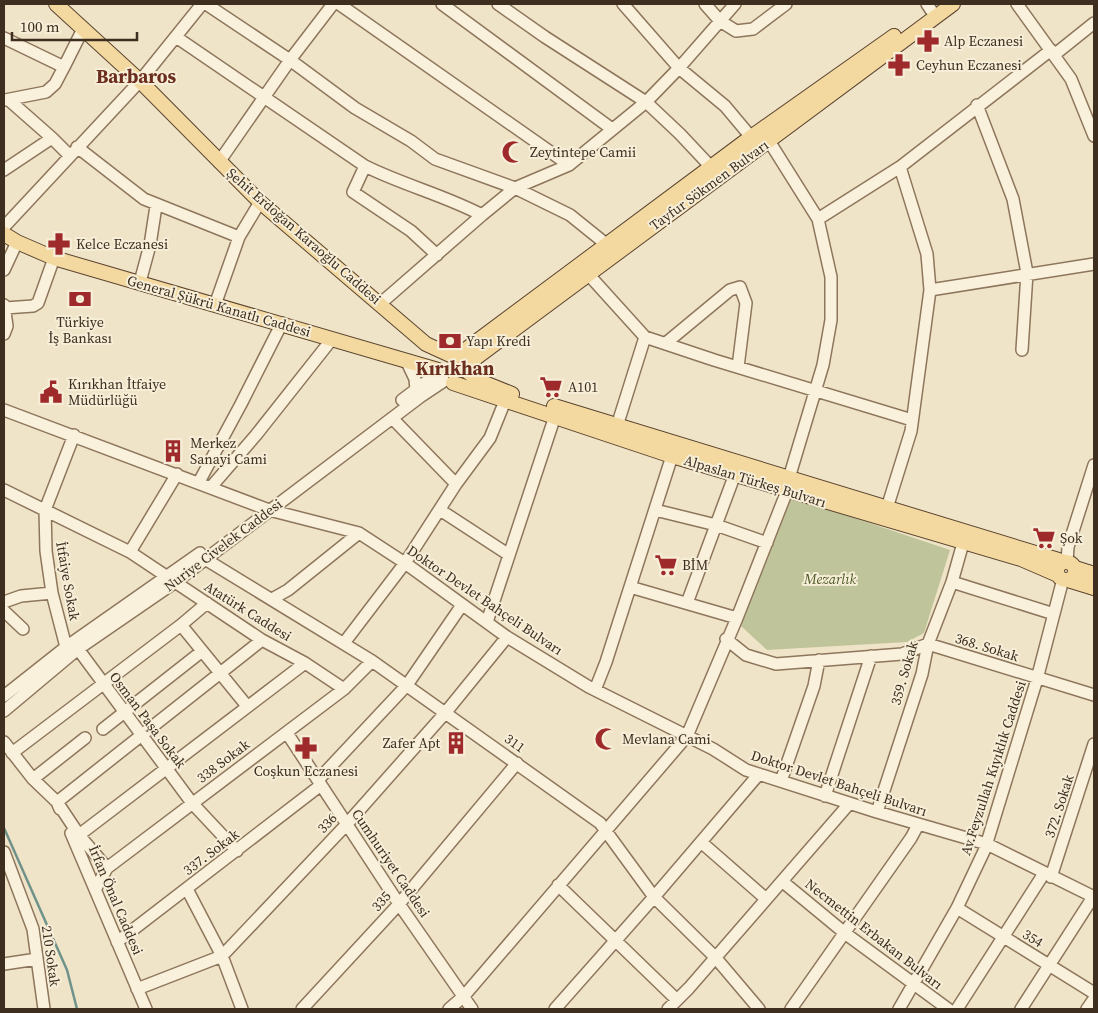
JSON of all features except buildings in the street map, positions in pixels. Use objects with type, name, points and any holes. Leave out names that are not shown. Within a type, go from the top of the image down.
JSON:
[{"type":"main road","name":"Şehit Erdoğan Karaoğlu Caddesi","points":[[56,4],[140,81],[260,202],[381,303],[426,344],[459,362]]},
{"type":"main road","name":"Tayfur Sökmen Bulvarı","points":[[459,362],[588,274],[953,4]]},
{"type":"main road","name":"Tayfur Sökmen Bulvarı","points":[[459,362],[606,244],[932,6]]},
{"type":"main road","name":"General Şükrü Kanatlı Caddesi","points":[[4,234],[17,242],[54,258],[332,339],[407,362],[443,377]]},
{"type":"main road","name":"Nuriye Civelek Caddesi","points":[[441,360],[459,362],[463,377],[443,377],[441,360]]},
{"type":"main road","name":"Alpaslan Türkeş Bulvarı","points":[[459,362],[482,382],[505,392],[617,426],[963,543],[1066,571],[1094,574]]},
{"type":"main road","name":"Alpaslan Türkeş Bulvarı","points":[[443,377],[505,401],[672,456],[735,474],[788,484],[887,508],[1066,571],[1094,588]]},
{"type":"street","points":[[4,227],[140,81],[202,4]]},
{"type":"street","points":[[206,4],[290,60],[355,108],[411,141],[435,159],[515,188],[570,215],[606,244]]},
{"type":"street","points":[[219,162],[290,60],[333,4]]},
{"type":"street","points":[[339,4],[569,165]]},
{"type":"street","points":[[442,4],[612,129]]},
{"type":"street","points":[[623,4],[679,68],[725,106],[751,137]]},
{"type":"street","points":[[706,4],[720,21],[736,31],[753,29],[786,4]]},
{"type":"street","points":[[381,303],[482,214],[515,188],[569,165],[646,102],[679,68],[735,4]]},
{"type":"street","points":[[1017,4],[1071,79],[1094,136]]},
{"type":"street","points":[[504,5],[545,37],[646,102],[711,167]]},
{"type":"street","points":[[818,219],[900,167],[977,106],[1094,23]]},
{"type":"street","points":[[7,100],[46,92],[56,84],[83,29]]},
{"type":"street","points":[[176,37],[365,166],[393,180],[456,201],[482,214]]},
{"type":"street","points":[[4,38],[64,67]]},
{"type":"street","points":[[7,100],[52,138],[156,206],[239,237]]},
{"type":"street","points":[[977,106],[1014,199],[1028,273],[1022,350]]},
{"type":"street","points":[[4,170],[52,138]]},
{"type":"street","points":[[449,1009],[464,996],[558,885],[607,832],[687,736],[767,543],[788,484],[823,365],[831,320],[831,277],[818,219],[769,141]]},
{"type":"street","points":[[365,166],[353,192],[410,231],[437,255]]},
{"type":"street","points":[[887,508],[911,431],[930,290],[927,254],[900,167]]},
{"type":"street","points":[[215,305],[239,237],[260,202]]},
{"type":"street","points":[[140,282],[150,245],[156,206]]},
{"type":"street","points":[[4,270],[17,242]]},
{"type":"street","points":[[4,334],[7,326],[4,307],[33,306],[38,303],[54,258]]},
{"type":"street","points":[[930,290],[1094,264]]},
{"type":"street","points":[[588,274],[645,337],[912,420]]},
{"type":"street","points":[[666,343],[730,290],[740,287],[746,303],[738,367]]},
{"type":"street","points":[[199,482],[282,324]]},
{"type":"street","points":[[617,426],[645,337]]},
{"type":"street","points":[[211,487],[332,339]]},
{"type":"street","points":[[407,362],[415,378],[416,390]]},
{"type":"street","name":"Nuriye Civelek Caddesi","points":[[171,579],[205,558],[416,390],[443,377]]},
{"type":"street","name":"Nuriye Civelek Caddesi","points":[[4,696],[171,579],[392,418],[443,377]]},
{"type":"street","points":[[344,643],[405,562],[456,484],[490,438],[505,401]]},
{"type":"street","name":"Doktor Devlet Bahçeli Bulvarı","points":[[4,410],[266,508],[359,533],[405,562],[507,636],[595,690],[687,736],[746,770],[986,847],[1093,900]]},
{"type":"street","points":[[487,622],[555,416]]},
{"type":"street","points":[[392,418],[456,484]]},
{"type":"street","name":"İtfaiye Sokak","points":[[72,648],[52,593],[46,551],[45,510],[74,435]]},
{"type":"street","points":[[595,690],[672,456]]},
{"type":"street","name":"Av.Feyzullah Kıyıklık Caddesi","points":[[899,1009],[957,908],[986,847],[1037,679],[1066,571],[1068,546],[1094,465]]},
{"type":"street","points":[[130,552],[177,474]]},
{"type":"street","points":[[687,603],[735,474]]},
{"type":"street","name":"Atatürk Caddesi","points":[[4,490],[130,552],[262,640],[305,663],[344,689]]},
{"type":"street","points":[[440,510],[509,555]]},
{"type":"street","points":[[655,510],[716,526],[767,543]]},
{"type":"street","points":[[272,599],[288,590],[359,533]]},
{"type":"street","name":"359. Sokak","points":[[877,812],[922,674],[928,644],[952,582],[963,543]]},
{"type":"street","name":"311","points":[[205,558],[372,661],[600,823],[654,898],[715,957],[758,1009]]},
{"type":"street","points":[[952,582],[1054,614]]},
{"type":"street","points":[[630,587],[737,618]]},
{"type":"street","points":[[4,602],[21,596],[52,593]]},
{"type":"street","points":[[12,753],[181,625],[207,603]]},
{"type":"street","name":"337. Sokak","points":[[118,942],[237,851],[319,782],[407,685],[462,604]]},
{"type":"street","points":[[4,611],[23,629]]},
{"type":"street","points":[[181,625],[201,652],[247,706]]},
{"type":"street","name":"336","points":[[137,989],[222,956],[346,825],[446,712],[507,636]]},
{"type":"street","points":[[726,639],[746,655],[776,664],[902,654],[928,644]]},
{"type":"street","points":[[57,802],[262,640]]},
{"type":"street","name":"368. Sokak","points":[[928,644],[1094,695]]},
{"type":"street","name":"Nuriye Civelek Caddesi","points":[[4,711],[72,648]]},
{"type":"street","name":"Osman Paşa Sokak","points":[[72,648],[124,712],[192,803],[237,851]]},
{"type":"street","points":[[103,729],[201,652]]},
{"type":"street","points":[[825,796],[871,656]]},
{"type":"street","points":[[781,781],[814,686],[819,660]]},
{"type":"street","name":"338 Sokak","points":[[96,888],[107,868],[344,689],[372,661]]},
{"type":"street","points":[[79,835],[305,663]]},
{"type":"street","name":"Cumhuriyet Caddesi","points":[[287,733],[346,825],[472,1009]]},
{"type":"street","points":[[33,778],[85,738]]},
{"type":"street","name":"İrfan Önal Caddesi","points":[[4,742],[33,778],[57,802],[79,835],[107,868]]},
{"type":"street","name":"372. Sokak","points":[[958,1009],[1004,937],[1046,877],[1094,744]]},
{"type":"street","name":"335","points":[[302,1009],[399,904],[517,763]]},
{"type":"street","points":[[555,1009],[654,898],[759,774]]},
{"type":"street","name":"İrfan Önal Caddesi","points":[[57,802],[96,888],[146,1009]]},
{"type":"street","points":[[558,885],[616,940],[672,1005],[765,898],[783,882],[849,804]]},
{"type":"street","points":[[791,1009],[846,934],[918,825]]},
{"type":"street","points":[[701,842],[765,898]]},
{"type":"street","name":"210 Sokak","points":[[4,852],[33,929],[44,1009]]},
{"type":"street","name":"Necmettin Erbakan Bulvarı","points":[[783,882],[846,934],[948,1009]]},
{"type":"street","points":[[188,889],[222,956],[242,1009]]},
{"type":"street","points":[[1021,1009],[1093,900]]},
{"type":"street","name":"354","points":[[957,908],[1094,993]]},
{"type":"street","points":[[4,964],[37,959]]},
{"type":"street","points":[[1087,1009],[1094,999]]},
{"type":"green space","name":"Mezarlık","points":[[792,497],[950,550],[924,633],[907,642],[767,650],[741,626]]},
{"type":"waterway","points":[[4,828],[67,970],[77,1009]]},
{"type":"place","name":"Alp Eczanesi","points":[[928,41]]},
{"type":"place","name":"Ceyhun Eczanesi","points":[[899,65]]},
{"type":"place","name":"Zeytintepe Camii","points":[[513,152]]},
{"type":"place","name":"Kelce Eczanesi","points":[[59,244]]},
{"type":"place","name":"Türkiye İş Bankası","points":[[80,299]]},
{"type":"place","name":"Yapı Kredi","points":[[450,341]]},
{"type":"place","name":"A101","points":[[551,387]]},
{"type":"place","name":"Kırıkhan İtfaiye Müdürlüğü","points":[[51,392]]},
{"type":"place","name":"Merkez Sanayi Cami","points":[[173,451]]},
{"type":"place","name":"Şok","points":[[1044,538]]},
{"type":"place","name":"BİM","points":[[666,565]]},
{"type":"place","name":"Mevlana Cami","points":[[606,739]]},
{"type":"place","name":"Zafer Apt","points":[[456,743]]},
{"type":"place","name":"Coşkun Eczanesi","points":[[306,748]]},
{"type":"district","name":"Barbaros","points":[[136,76]]},
{"type":"district","name":"Kırıkhan","points":[[455,368]]}]
